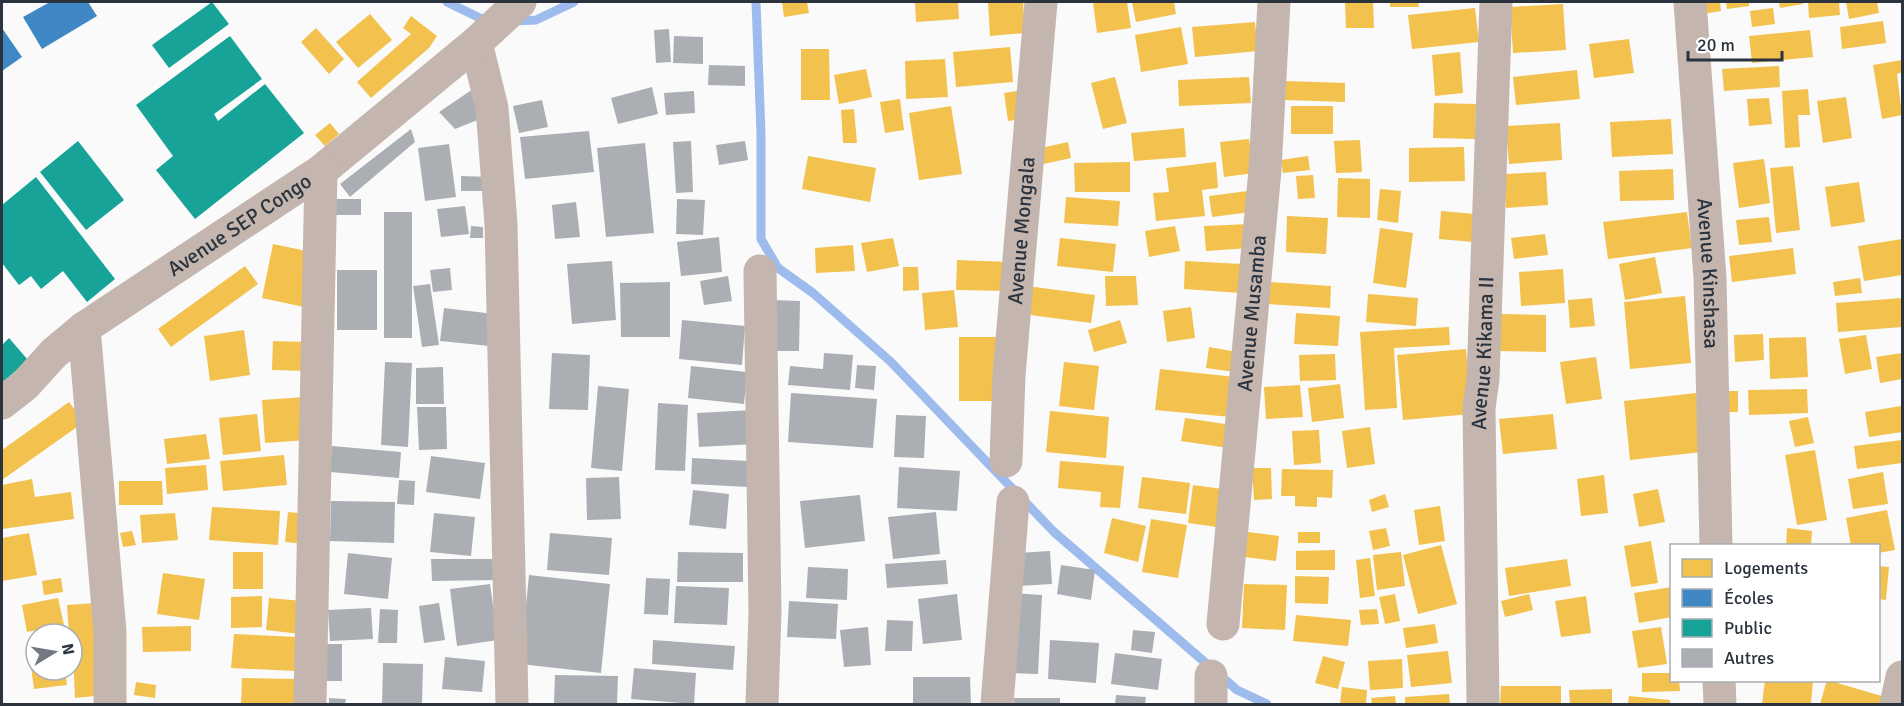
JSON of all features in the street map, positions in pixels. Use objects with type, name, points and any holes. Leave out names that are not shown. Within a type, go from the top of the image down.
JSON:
[{"type":"street","name":"Avenue Mongala","points":[[1006,461],[1010,375],[1041,2]]},
{"type":"street","name":"Avenue Musamba","points":[[1223,624],[1265,170],[1274,2]]},
{"type":"street","name":"Avenue Kikama II","points":[[1483,705],[1479,408],[1483,379],[1496,2]]},
{"type":"street","name":"Avenue Kinshasa","points":[[1690,2],[1710,278],[1716,544]]},
{"type":"street","name":"Avenue SEP Congo","points":[[2,403],[25,385],[54,353],[84,328],[321,171],[476,43],[515,6]]},
{"type":"street","points":[[476,43],[492,108],[501,224],[512,705]]},
{"type":"street","points":[[310,705],[321,171]]},
{"type":"street","points":[[760,271],[765,612],[762,705]]},
{"type":"street","points":[[84,328],[110,632],[110,705]]},
{"type":"street","points":[[997,705],[1013,502]]},
{"type":"street","points":[[1896,705],[1902,677]]},
{"type":"street","points":[[1719,682],[1720,705]]},
{"type":"building: Logements","points":[[782,2],[807,2],[809,13],[784,17]]},
{"type":"building: Logements","points":[[915,2],[958,2],[959,19],[916,22]]},
{"type":"building: Logements","points":[[988,2],[1023,2],[1025,33],[990,36]]},
{"type":"building: Logements","points":[[1093,2],[1127,2],[1131,28],[1097,33]]},
{"type":"building: Logements","points":[[1132,2],[1174,2],[1176,14],[1136,22]]},
{"type":"building: Logements","points":[[1345,2],[1373,2],[1374,28],[1346,28]]},
{"type":"building: Logements","points":[[1390,2],[1418,2],[1419,7],[1390,7]]},
{"type":"building: Logements","points":[[1701,2],[1720,2],[1721,11],[1703,14]]},
{"type":"building: Logements","points":[[1726,2],[1749,2],[1749,6],[1727,9]]},
{"type":"building: Logements","points":[[1779,2],[1803,2],[1803,4],[1780,8]]},
{"type":"building: Logements","points":[[1808,2],[1839,2],[1840,15],[1809,18]]},
{"type":"building: Logements","points":[[1846,2],[1877,2],[1879,13],[1849,19]]},
{"type":"building: Logements","points":[[1563,4],[1566,50],[1513,53],[1510,7]]},
{"type":"building: Logements","points":[[1475,8],[1479,42],[1412,49],[1408,15]]},
{"type":"building: Logements","points":[[1773,8],[1775,24],[1752,27],[1750,11]]},
{"type":"building: Logements","points":[[370,14],[392,40],[358,68],[336,42]]},
{"type":"building: Logements","points":[[411,16],[437,36],[429,48],[371,98],[357,82],[411,34],[403,28]]},
{"type":"building: Logements","points":[[1883,21],[1886,43],[1842,49],[1840,27]]},
{"type":"building: Logements","points":[[1255,22],[1258,51],[1195,57],[1192,27]]},
{"type":"building: Logements","points":[[1181,27],[1188,64],[1141,72],[1135,35]]},
{"type":"building: Logements","points":[[316,28],[344,59],[329,74],[301,42]]},
{"type":"building: Logements","points":[[1810,30],[1813,57],[1752,63],[1749,36]]},
{"type":"building: Logements","points":[[1629,39],[1634,73],[1594,78],[1589,44]]},
{"type":"building: Logements","points":[[1010,47],[1013,82],[956,87],[953,52]]},
{"type":"building: Logements","points":[[801,49],[829,49],[830,100],[801,100]]},
{"type":"building: Logements","points":[[1460,52],[1463,93],[1435,96],[1432,55]]},
{"type":"building: Logements","points":[[945,59],[948,97],[906,99],[905,61]]},
{"type":"building: Logements","points":[[1902,60],[1902,72],[1897,74],[1902,115],[1882,119],[1873,65]]},
{"type":"building: Logements","points":[[1779,66],[1780,87],[1724,91],[1722,69]]},
{"type":"building: Logements","points":[[866,69],[872,97],[839,104],[834,75]]},
{"type":"building: Logements","points":[[1577,70],[1580,99],[1516,105],[1513,77]]},
{"type":"building: Logements","points":[[1115,77],[1127,123],[1103,129],[1091,83]]},
{"type":"building: Logements","points":[[1249,77],[1251,103],[1179,106],[1178,80]]},
{"type":"building: Logements","points":[[1286,81],[1345,83],[1345,102],[1285,100]]},
{"type":"building: Logements","points":[[1808,89],[1810,115],[1798,115],[1800,147],[1785,148],[1782,91]]},
{"type":"building: Logements","points":[[1017,91],[1022,119],[1008,121],[1004,93]]},
{"type":"building: Logements","points":[[1846,97],[1852,138],[1823,143],[1817,101]]},
{"type":"building: Logements","points":[[1769,98],[1772,124],[1749,126],[1747,99]]},
{"type":"building: Logements","points":[[900,99],[904,130],[885,133],[880,102]]},
{"type":"building: Logements","points":[[1434,103],[1476,104],[1475,139],[1433,138]]},
{"type":"building: Logements","points":[[951,106],[962,174],[919,180],[909,113]]},
{"type":"building: Logements","points":[[1291,106],[1333,106],[1333,134],[1291,134]]},
{"type":"building: Logements","points":[[854,109],[857,143],[843,143],[841,110]]},
{"type":"building: Logements","points":[[1671,119],[1673,154],[1612,157],[1610,122]]},
{"type":"building: Logements","points":[[330,123],[339,134],[325,146],[315,135]]},
{"type":"building: Logements","points":[[1560,123],[1562,160],[1509,164],[1506,126]]},
{"type":"building: Logements","points":[[1184,128],[1186,157],[1134,161],[1131,133]]},
{"type":"building: Logements","points":[[1249,139],[1254,173],[1224,177],[1220,142]]},
{"type":"building: Logements","points":[[1360,140],[1362,172],[1336,173],[1334,141]]},
{"type":"building: Logements","points":[[1068,142],[1071,158],[1039,165],[1036,149]]},
{"type":"building: Logements","points":[[1464,147],[1465,181],[1409,182],[1409,148]]},
{"type":"building: Logements","points":[[808,156],[876,168],[870,202],[802,189]]},
{"type":"building: Logements","points":[[1308,156],[1310,170],[1283,173],[1281,160]]},
{"type":"building: Logements","points":[[1764,159],[1770,203],[1739,208],[1733,163]]},
{"type":"building: Logements","points":[[1130,162],[1130,192],[1075,192],[1074,163]]},
{"type":"building: Logements","points":[[1216,162],[1218,188],[1202,190],[1205,216],[1156,221],[1153,193],[1169,192],[1166,168]]},
{"type":"building: Logements","points":[[1793,166],[1800,230],[1776,233],[1770,168]]},
{"type":"building: Logements","points":[[1673,169],[1674,200],[1620,201],[1619,171]]},
{"type":"building: Logements","points":[[1546,172],[1548,205],[1506,208],[1504,174]]},
{"type":"building: Logements","points":[[1313,175],[1315,198],[1298,199],[1296,176]]},
{"type":"building: Logements","points":[[1338,178],[1370,179],[1370,218],[1337,217]]},
{"type":"building: Logements","points":[[1859,182],[1865,222],[1831,227],[1825,187]]},
{"type":"building: Logements","points":[[1380,189],[1401,191],[1398,223],[1377,220]]},
{"type":"building: Logements","points":[[1248,191],[1251,212],[1212,217],[1209,196]]},
{"type":"building: Logements","points":[[1066,197],[1120,201],[1118,226],[1064,223]]},
{"type":"building: Logements","points":[[1441,211],[1475,214],[1473,242],[1439,239]]},
{"type":"building: Logements","points":[[1687,212],[1692,248],[1608,259],[1603,222]]},
{"type":"building: Logements","points":[[1287,216],[1328,218],[1326,254],[1286,252]]},
{"type":"building: Logements","points":[[1769,217],[1772,242],[1739,245],[1736,220]]},
{"type":"building: Logements","points":[[1249,224],[1250,248],[1206,251],[1204,226]]},
{"type":"building: Logements","points":[[1175,226],[1180,251],[1149,257],[1145,231]]},
{"type":"building: Logements","points":[[1380,228],[1413,233],[1406,288],[1373,283]]},
{"type":"building: Logements","points":[[1545,234],[1548,255],[1514,259],[1511,238]]},
{"type":"building: Logements","points":[[893,238],[899,266],[867,272],[861,243]]},
{"type":"building: Logements","points":[[1060,238],[1116,244],[1113,272],[1057,266]]},
{"type":"building: Logements","points":[[1902,239],[1902,275],[1864,281],[1858,246]]},
{"type":"building: Logements","points":[[273,244],[316,253],[304,307],[262,298]]},
{"type":"building: Logements","points":[[853,245],[855,271],[816,273],[815,248]]},
{"type":"building: Logements","points":[[1793,248],[1796,274],[1732,282],[1729,256]]},
{"type":"building: Logements","points":[[1655,257],[1662,293],[1625,300],[1619,264]]},
{"type":"building: Logements","points":[[957,260],[1009,262],[1009,291],[956,290]]},
{"type":"building: Logements","points":[[1185,261],[1242,264],[1241,293],[1184,289]]},
{"type":"building: Logements","points":[[245,266],[258,284],[171,347],[158,329]]},
{"type":"building: Logements","points":[[903,267],[918,267],[919,290],[903,291]]},
{"type":"building: Logements","points":[[1563,269],[1565,303],[1521,306],[1519,272]]},
{"type":"building: Logements","points":[[1105,276],[1136,276],[1138,305],[1106,306]]},
{"type":"building: Logements","points":[[1860,278],[1862,293],[1835,296],[1833,282]]},
{"type":"building: Logements","points":[[1269,282],[1331,286],[1330,308],[1268,304]]},
{"type":"building: Logements","points":[[1027,286],[1095,295],[1091,323],[1023,314]]},
{"type":"building: Logements","points":[[954,290],[958,327],[925,330],[922,293]]},
{"type":"building: Logements","points":[[1368,294],[1418,298],[1416,326],[1366,322]]},
{"type":"building: Logements","points":[[1685,296],[1691,363],[1630,369],[1624,302]]},
{"type":"building: Logements","points":[[1592,298],[1595,326],[1570,328],[1568,300]]},
{"type":"building: Logements","points":[[1902,298],[1902,327],[1838,332],[1836,303]]},
{"type":"building: Logements","points":[[1191,307],[1195,338],[1167,342],[1163,311]]},
{"type":"building: Logements","points":[[1296,313],[1340,316],[1338,346],[1294,344]]},
{"type":"building: Logements","points":[[1499,314],[1546,315],[1546,352],[1498,351]]},
{"type":"building: Logements","points":[[1120,320],[1127,343],[1094,352],[1088,330]]},
{"type":"building: Logements","points":[[1449,327],[1450,345],[1394,348],[1397,408],[1365,410],[1360,332]]},
{"type":"building: Logements","points":[[244,330],[250,375],[210,381],[204,336]]},
{"type":"building: Logements","points":[[1763,334],[1764,360],[1735,362],[1734,335]]},
{"type":"building: Logements","points":[[1866,335],[1872,369],[1845,374],[1839,339]]},
{"type":"building: Logements","points":[[959,337],[998,337],[999,401],[959,401]]},
{"type":"building: Logements","points":[[1806,337],[1808,377],[1770,379],[1769,338]]},
{"type":"building: Logements","points":[[273,341],[308,342],[307,371],[272,370]]},
{"type":"building: Logements","points":[[1209,347],[1237,352],[1235,372],[1206,368]]},
{"type":"building: Logements","points":[[1466,349],[1471,414],[1403,420],[1397,355]]},
{"type":"building: Logements","points":[[1902,353],[1902,379],[1880,383],[1876,357]]},
{"type":"building: Logements","points":[[1335,354],[1336,380],[1300,381],[1299,355]]},
{"type":"building: Logements","points":[[1596,357],[1602,399],[1566,404],[1560,362]]},
{"type":"building: Logements","points":[[1064,362],[1099,366],[1094,410],[1059,406]]},
{"type":"building: Logements","points":[[1160,369],[1235,377],[1231,417],[1155,410]]},
{"type":"building: Logements","points":[[1340,384],[1344,418],[1312,422],[1308,388]]},
{"type":"building: Logements","points":[[1300,385],[1303,417],[1266,419],[1264,387]]},
{"type":"building: Logements","points":[[1807,389],[1808,413],[1749,415],[1748,390]]},
{"type":"building: Logements","points":[[1723,391],[1738,391],[1738,412],[1723,412]]},
{"type":"building: Logements","points":[[1696,393],[1702,452],[1630,460],[1624,401]]},
{"type":"building: Logements","points":[[305,397],[308,440],[265,443],[262,400]]},
{"type":"building: Logements","points":[[69,402],[84,422],[2,480],[2,450]]},
{"type":"building: Logements","points":[[1901,406],[1902,432],[1869,437],[1865,412]]},
{"type":"building: Logements","points":[[1050,411],[1109,417],[1106,458],[1046,452]]},
{"type":"building: Logements","points":[[257,414],[261,451],[223,455],[219,418]]},
{"type":"building: Logements","points":[[1553,414],[1557,449],[1503,454],[1499,419]]},
{"type":"building: Logements","points":[[1808,417],[1814,443],[1795,447],[1789,421]]},
{"type":"building: Logements","points":[[1185,418],[1231,425],[1228,448],[1181,441]]},
{"type":"building: Logements","points":[[1370,427],[1375,464],[1347,468],[1342,431]]},
{"type":"building: Logements","points":[[1319,430],[1321,463],[1294,465],[1292,431]]},
{"type":"building: Logements","points":[[206,434],[210,459],[167,464],[164,439]]},
{"type":"building: Logements","points":[[1902,440],[1902,463],[1857,469],[1854,446]]},
{"type":"building: Logements","points":[[1815,450],[1827,520],[1797,525],[1785,455]]},
{"type":"building: Logements","points":[[284,455],[287,485],[223,491],[220,461]]},
{"type":"building: Logements","points":[[1060,461],[1124,466],[1120,508],[1100,507],[1101,492],[1058,488]]},
{"type":"building: Logements","points":[[206,465],[208,490],[167,494],[165,468]]},
{"type":"building: Logements","points":[[1252,468],[1271,468],[1272,499],[1254,500]]},
{"type":"building: Logements","points":[[1282,469],[1333,470],[1332,498],[1317,497],[1317,507],[1295,506],[1295,496],[1281,496]]},
{"type":"building: Logements","points":[[1883,472],[1888,504],[1853,509],[1848,479]]},
{"type":"building: Logements","points":[[1604,475],[1608,513],[1581,516],[1577,479]]},
{"type":"building: Logements","points":[[1142,477],[1190,483],[1186,514],[1138,508]]},
{"type":"building: Logements","points":[[32,479],[35,497],[71,492],[74,519],[2,529],[2,485]]},
{"type":"building: Logements","points":[[119,481],[162,481],[163,505],[119,505]]},
{"type":"building: Logements","points":[[1193,485],[1223,489],[1217,527],[1188,523]]},
{"type":"building: Logements","points":[[1658,489],[1665,522],[1639,527],[1633,494]]},
{"type":"building: Logements","points":[[1385,494],[1389,507],[1372,512],[1369,500]]},
{"type":"building: Logements","points":[[1440,506],[1445,541],[1419,545],[1414,510]]},
{"type":"building: Logements","points":[[212,507],[280,511],[278,545],[209,540]]},
{"type":"building: Logements","points":[[1887,510],[1895,550],[1880,553],[1880,544],[1851,544],[1846,518]]},
{"type":"building: Logements","points":[[288,512],[308,514],[305,544],[285,542]]},
{"type":"building: Logements","points":[[175,513],[178,540],[142,543],[140,515]]},
{"type":"building: Logements","points":[[1112,518],[1146,526],[1138,562],[1104,553]]},
{"type":"building: Logements","points":[[1151,519],[1187,525],[1178,578],[1142,572]]},
{"type":"building: Logements","points":[[1386,528],[1390,546],[1373,550],[1369,531]]},
{"type":"building: Logements","points":[[1787,528],[1812,531],[1811,544],[1786,544]]},
{"type":"building: Logements","points":[[132,531],[136,545],[123,547],[120,533]]},
{"type":"building: Logements","points":[[1248,532],[1279,536],[1276,561],[1245,557]]},
{"type":"building: Logements","points":[[1298,532],[1320,532],[1320,543],[1298,543]]},
{"type":"building: Logements","points":[[29,533],[37,575],[2,581],[2,538]]},
{"type":"building: Logements","points":[[1651,541],[1658,583],[1631,587],[1624,546]]},
{"type":"building: Logements","points":[[1441,545],[1457,604],[1418,614],[1403,555]]},
{"type":"building: Logements","points":[[1335,550],[1335,570],[1296,570],[1296,551]]},
{"type":"building: Logements","points":[[233,552],[263,552],[263,589],[233,589]]},
{"type":"building: Logements","points":[[1401,552],[1405,586],[1377,590],[1373,555]]},
{"type":"building: Logements","points":[[1370,558],[1375,596],[1360,598],[1356,560]]},
{"type":"building: Logements","points":[[1567,559],[1571,586],[1509,596],[1505,568]]},
{"type":"building: Logements","points":[[1880,566],[1889,567],[1886,600],[1880,599]]},
{"type":"building: Logements","points":[[163,573],[205,579],[199,620],[157,614]]},
{"type":"building: Logements","points":[[1295,576],[1329,577],[1328,604],[1295,603]]},
{"type":"building: Logements","points":[[61,578],[63,592],[44,595],[42,581]]},
{"type":"building: Logements","points":[[1244,584],[1287,585],[1285,630],[1242,628]]},
{"type":"building: Logements","points":[[1670,587],[1670,617],[1639,623],[1634,593]]},
{"type":"building: Logements","points":[[1395,594],[1400,621],[1385,624],[1379,597]]},
{"type":"building: Logements","points":[[1529,594],[1533,610],[1505,617],[1501,601]]},
{"type":"building: Logements","points":[[262,596],[262,627],[231,628],[231,597]]},
{"type":"building: Logements","points":[[1586,596],[1591,633],[1561,637],[1555,601]]},
{"type":"building: Logements","points":[[58,598],[63,622],[25,622],[22,605]]},
{"type":"building: Logements","points":[[269,598],[303,601],[300,634],[266,630]]},
{"type":"building: Logements","points":[[96,603],[104,695],[75,698],[74,682],[84,682],[84,622],[68,622],[67,605]]},
{"type":"building: Logements","points":[[1377,609],[1379,624],[1361,625],[1359,610]]},
{"type":"building: Logements","points":[[1296,615],[1351,620],[1348,646],[1293,641]]},
{"type":"building: Logements","points":[[1435,624],[1438,643],[1406,648],[1403,628]]},
{"type":"building: Logements","points":[[191,626],[191,651],[143,652],[142,627]]},
{"type":"building: Logements","points":[[1661,627],[1667,664],[1638,668],[1632,631]]},
{"type":"building: Logements","points":[[234,634],[298,637],[296,671],[231,668]]},
{"type":"building: Logements","points":[[1448,651],[1452,683],[1411,687],[1407,655]]},
{"type":"building: Logements","points":[[1323,656],[1345,662],[1338,689],[1315,683]]},
{"type":"building: Logements","points":[[1402,659],[1403,688],[1370,690],[1368,661]]},
{"type":"building: Logements","points":[[1642,673],[1670,673],[1670,682],[1679,682],[1680,691],[1642,692]]},
{"type":"building: Logements","points":[[242,678],[299,679],[298,704],[241,704]]},
{"type":"building: Logements","points":[[33,682],[67,682],[67,685],[34,689]]},
{"type":"building: Logements","points":[[136,682],[156,685],[155,698],[134,695]]},
{"type":"building: Logements","points":[[1765,682],[1813,682],[1811,704],[1762,704]]},
{"type":"building: Logements","points":[[1826,682],[1834,682],[1885,697],[1883,704],[1820,704]]},
{"type":"building: Logements","points":[[1501,686],[1561,686],[1561,704],[1500,704]]},
{"type":"building: Logements","points":[[1342,687],[1367,690],[1366,704],[1340,704]]},
{"type":"building: Logements","points":[[1612,689],[1612,704],[1570,704],[1569,690]]},
{"type":"building: Logements","points":[[1449,694],[1450,704],[1405,704],[1405,697]]},
{"type":"building: Logements","points":[[1395,696],[1396,704],[1372,704],[1371,698]]},
{"type":"building: Logements","points":[[1629,696],[1670,700],[1670,704],[1628,704]]},
{"type":"building: Écoles","points":[[50,2],[88,2],[97,16],[42,49],[23,17]]},
{"type":"building: Écoles","points":[[2,28],[22,57],[2,71]]},
{"type":"building: Public","points":[[212,2],[229,24],[169,68],[152,45]]},
{"type":"building: Public","points":[[230,36],[262,79],[214,114],[218,121],[265,84],[304,133],[195,219],[156,170],[173,156],[136,105]]},
{"type":"building: Public","points":[[78,141],[124,200],[86,230],[40,172]]},
{"type":"building: Public","points":[[36,177],[115,279],[87,302],[63,271],[41,289],[31,276],[19,285],[2,263],[2,205]]},
{"type":"building: Public","points":[[9,338],[28,360],[2,383],[2,345]]},
{"type":"building: Autres","points":[[669,29],[671,62],[656,63],[654,30]]},
{"type":"building: Autres","points":[[674,36],[703,37],[703,64],[673,63]]},
{"type":"building: Autres","points":[[709,65],[745,66],[745,86],[708,85]]},
{"type":"building: Autres","points":[[479,85],[485,117],[455,129],[439,112]]},
{"type":"building: Autres","points":[[652,87],[658,114],[618,124],[611,98]]},
{"type":"building: Autres","points":[[694,91],[695,113],[666,115],[664,93]]},
{"type":"building: Autres","points":[[542,100],[548,127],[519,133],[513,106]]},
{"type":"building: Autres","points":[[411,129],[415,142],[350,197],[340,184]]},
{"type":"building: Autres","points":[[589,131],[594,172],[525,179],[520,137]]},
{"type":"building: Autres","points":[[691,141],[693,192],[676,193],[673,142]]},
{"type":"building: Autres","points":[[745,141],[748,160],[719,165],[716,145]]},
{"type":"building: Autres","points":[[645,143],[654,233],[606,237],[597,148]]},
{"type":"building: Autres","points":[[449,144],[456,197],[425,201],[418,148]]},
{"type":"building: Autres","points":[[461,176],[491,177],[491,191],[461,191]]},
{"type":"building: Autres","points":[[335,199],[361,199],[361,215],[335,215]]},
{"type":"building: Autres","points":[[677,199],[705,200],[703,235],[676,234]]},
{"type":"building: Autres","points":[[576,202],[580,237],[555,239],[552,205]]},
{"type":"building: Autres","points":[[465,206],[469,234],[441,237],[437,209]]},
{"type":"building: Autres","points":[[384,212],[412,212],[412,338],[384,338]]},
{"type":"building: Autres","points":[[471,226],[483,227],[483,238],[470,238]]},
{"type":"building: Autres","points":[[719,237],[722,272],[681,276],[677,242]]},
{"type":"building: Autres","points":[[612,261],[616,320],[572,324],[567,264]]},
{"type":"building: Autres","points":[[450,268],[452,290],[433,292],[430,270]]},
{"type":"building: Autres","points":[[337,270],[377,270],[377,330],[337,330]]},
{"type":"building: Autres","points":[[728,276],[732,301],[704,305],[700,281]]},
{"type":"building: Autres","points":[[670,282],[670,337],[621,337],[620,283]]},
{"type":"building: Autres","points":[[430,284],[439,345],[422,347],[413,286]]},
{"type":"building: Autres","points":[[772,300],[800,301],[799,351],[772,351]]},
{"type":"building: Autres","points":[[444,308],[494,314],[490,346],[440,341]]},
{"type":"building: Autres","points":[[682,320],[745,326],[742,365],[679,359]]},
{"type":"building: Autres","points":[[552,353],[590,355],[588,410],[549,409]]},
{"type":"building: Autres","points":[[824,353],[853,355],[850,390],[788,385],[790,366],[823,369]]},
{"type":"building: Autres","points":[[385,362],[412,363],[408,447],[381,445]]},
{"type":"building: Autres","points":[[857,365],[876,366],[874,390],[855,388]]},
{"type":"building: Autres","points":[[691,366],[747,372],[744,404],[688,398]]},
{"type":"building: Autres","points":[[443,367],[444,404],[416,404],[416,368]]},
{"type":"building: Autres","points":[[598,386],[629,389],[622,471],[591,468]]},
{"type":"building: Autres","points":[[791,393],[877,399],[873,448],[788,442]]},
{"type":"building: Autres","points":[[658,403],[688,405],[685,471],[655,470]]},
{"type":"building: Autres","points":[[417,407],[446,407],[447,449],[419,450]]},
{"type":"building: Autres","points":[[753,410],[755,444],[699,447],[697,413]]},
{"type":"building: Autres","points":[[896,415],[926,416],[924,458],[894,457]]},
{"type":"building: Autres","points":[[332,446],[401,452],[399,478],[330,472]]},
{"type":"building: Autres","points":[[431,456],[485,463],[480,499],[426,492]]},
{"type":"building: Autres","points":[[692,458],[749,461],[748,487],[691,484]]},
{"type":"building: Autres","points":[[899,467],[960,471],[957,511],[897,508]]},
{"type":"building: Autres","points":[[619,477],[621,519],[587,520],[586,478]]},
{"type":"building: Autres","points":[[399,480],[415,481],[414,505],[397,504]]},
{"type":"building: Autres","points":[[693,490],[729,494],[726,529],[689,525]]},
{"type":"building: Autres","points":[[860,495],[865,541],[805,548],[800,501]]},
{"type":"building: Autres","points":[[331,501],[395,502],[394,543],[330,541]]},
{"type":"building: Autres","points":[[936,512],[940,554],[893,559],[888,517]]},
{"type":"building: Autres","points":[[434,513],[475,517],[471,556],[430,552]]},
{"type":"building: Autres","points":[[550,533],[612,538],[609,575],[547,570]]},
{"type":"building: Autres","points":[[1050,551],[1052,584],[1019,586],[1017,553]]},
{"type":"building: Autres","points":[[678,552],[743,553],[743,582],[677,582]]},
{"type":"building: Autres","points":[[348,553],[392,558],[388,599],[344,594]]},
{"type":"building: Autres","points":[[431,559],[498,559],[499,580],[432,581]]},
{"type":"building: Autres","points":[[946,560],[948,584],[887,588],[885,564]]},
{"type":"building: Autres","points":[[1061,565],[1095,570],[1091,600],[1057,594]]},
{"type":"building: Autres","points":[[808,567],[848,569],[847,600],[806,598]]},
{"type":"building: Autres","points":[[529,575],[610,584],[601,673],[520,664]]},
{"type":"building: Autres","points":[[646,578],[670,579],[668,615],[644,614]]},
{"type":"building: Autres","points":[[490,584],[498,640],[457,646],[450,589]]},
{"type":"building: Autres","points":[[676,586],[729,588],[727,625],[674,623]]},
{"type":"building: Autres","points":[[1013,593],[1042,595],[1038,674],[1009,673]]},
{"type":"building: Autres","points":[[957,594],[962,640],[923,644],[918,599]]},
{"type":"building: Autres","points":[[789,601],[838,604],[836,639],[787,637]]},
{"type":"building: Autres","points":[[439,603],[445,640],[424,643],[419,606]]},
{"type":"building: Autres","points":[[371,608],[373,639],[330,641],[328,610]]},
{"type":"building: Autres","points":[[380,609],[398,610],[397,643],[378,643]]},
{"type":"building: Autres","points":[[887,620],[913,621],[912,651],[885,651]]},
{"type":"building: Autres","points":[[868,627],[871,665],[844,667],[840,630]]},
{"type":"building: Autres","points":[[1133,630],[1155,632],[1152,653],[1131,650]]},
{"type":"building: Autres","points":[[653,640],[735,646],[733,670],[652,664]]},
{"type":"building: Autres","points":[[1050,640],[1099,643],[1096,683],[1048,679]]},
{"type":"building: Autres","points":[[327,644],[342,644],[342,681],[327,681]]},
{"type":"building: Autres","points":[[1115,653],[1162,659],[1158,690],[1111,684]]},
{"type":"building: Autres","points":[[445,657],[485,661],[482,692],[442,689]]},
{"type":"building: Autres","points":[[383,663],[423,664],[422,704],[382,704]]},
{"type":"building: Autres","points":[[634,668],[696,673],[694,704],[631,699]]},
{"type":"building: Autres","points":[[555,675],[618,676],[617,704],[554,704]]},
{"type":"building: Autres","points":[[913,677],[970,677],[971,704],[913,704]]},
{"type":"building: Autres","points":[[1116,695],[1146,697],[1145,704],[1115,704]]},
{"type":"building: Autres","points":[[329,698],[346,699],[345,704],[329,704]]},
{"type":"building: Autres","points":[[1014,698],[1060,698],[1060,704],[1014,704]]},
{"type":"waterway","points":[[447,2],[488,22]]},
{"type":"waterway","points":[[514,21],[536,20],[574,2]]},
{"type":"waterway","points":[[756,2],[761,133],[761,239],[778,268],[813,293],[891,362],[1054,532],[1237,690],[1267,704]]}]
